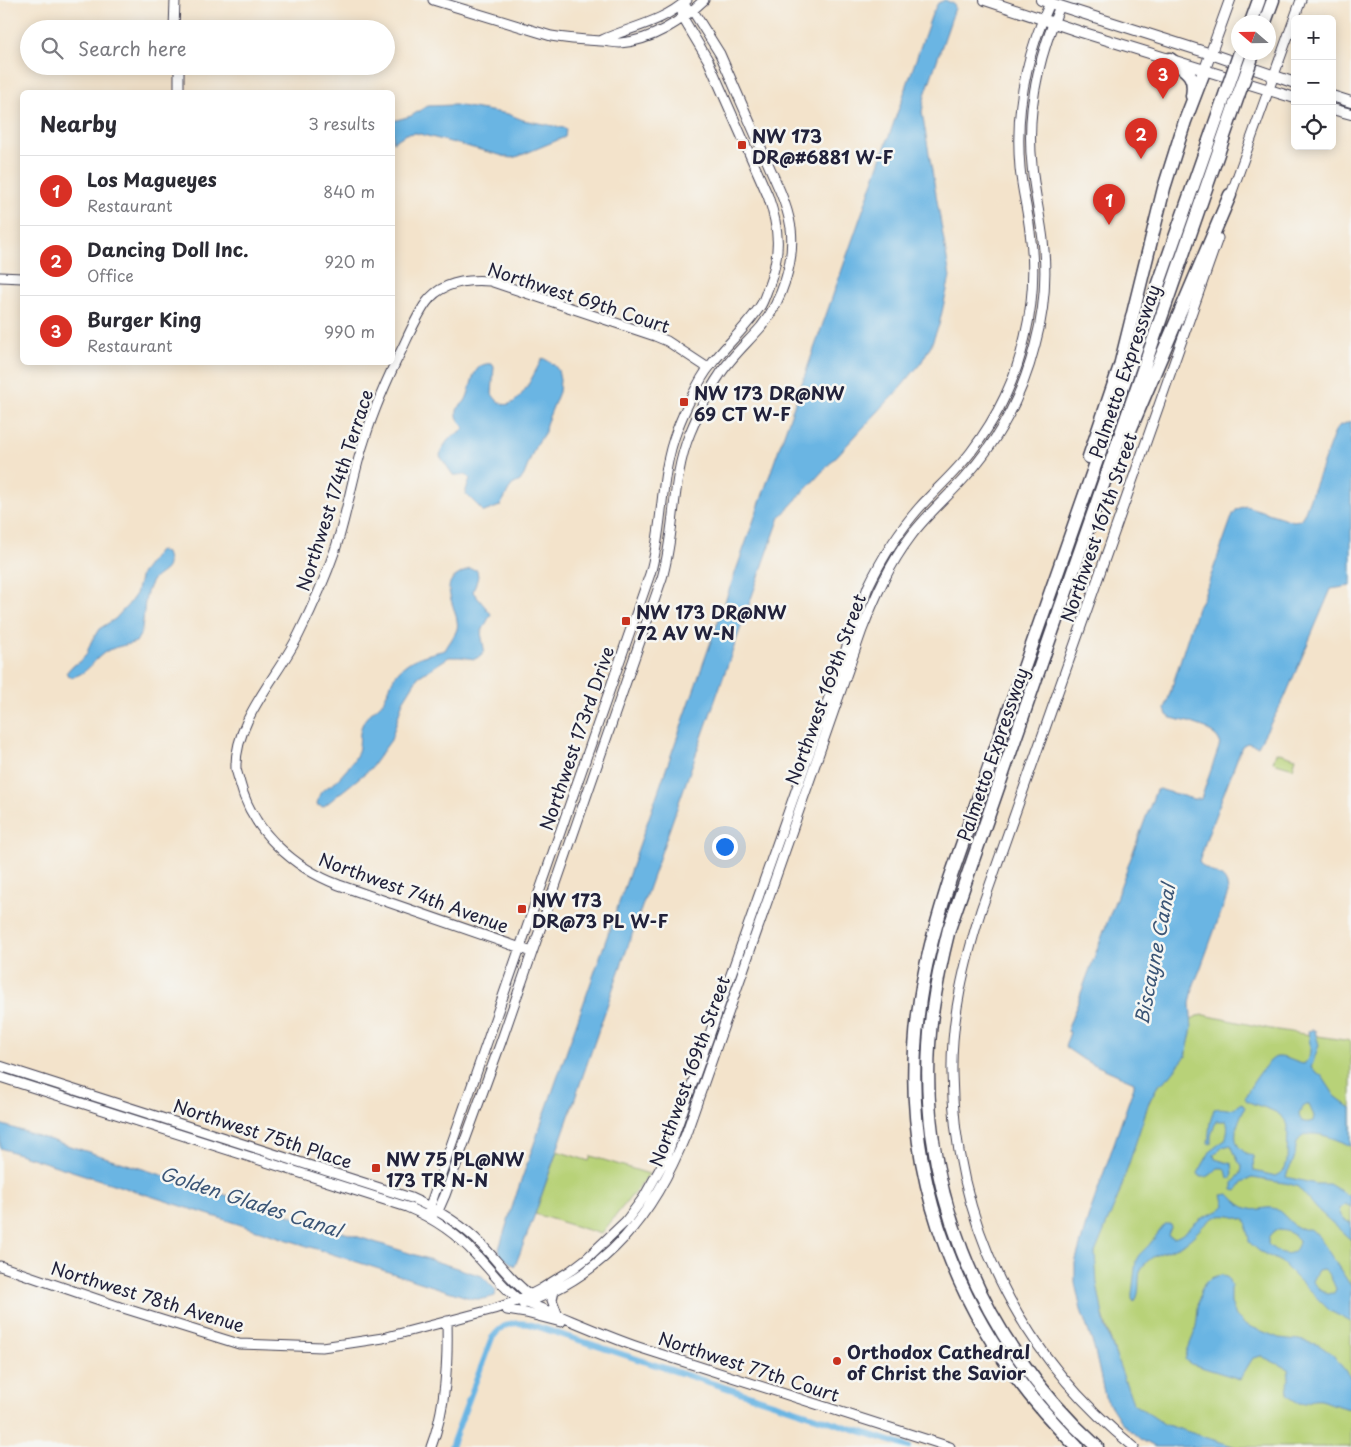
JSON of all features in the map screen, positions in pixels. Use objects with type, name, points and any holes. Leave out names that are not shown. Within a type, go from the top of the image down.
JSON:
[{"type":"highway","points":[[1254,15],[1259,0]]},
{"type":"highway","points":[[1268,15],[1273,0]]},
{"type":"highway","points":[[1170,58],[1188,73],[1193,81],[1191,104]]},
{"type":"highway","name":"Palmetto Expressway","points":[[1076,1447],[1012,1374],[968,1300],[944,1244],[927,1189],[918,1131],[914,1054],[918,1016],[924,974],[934,931],[950,879],[1237,60]]},
{"type":"highway","name":"Palmetto Expressway","points":[[1098,1447],[1068,1420],[1022,1364],[996,1324],[961,1251],[950,1221],[940,1183],[934,1148],[929,1098],[929,1053],[932,1015],[949,929],[1251,60]]},
{"type":"highway","points":[[1042,617],[1052,566],[1120,366],[1160,200],[1191,104],[1205,70]]},
{"type":"highway","points":[[1109,467],[1129,434],[1230,196]]},
{"type":"main road","points":[[985,0],[1042,20],[1291,97]]},
{"type":"main road","points":[[1205,70],[1230,0]]},
{"type":"main road","points":[[1050,3],[1291,81]]},
{"type":"main road","points":[[1336,97],[1351,102]]},
{"type":"main road","points":[[1336,109],[1351,114]]},
{"type":"street","points":[[174,20],[175,0]]},
{"type":"street","points":[[433,0],[551,36],[618,43],[648,36],[683,18],[704,0]]},
{"type":"street","name":"Northwest 167th Street","points":[[1134,1447],[1087,1405],[1044,1354],[1021,1320],[998,1276],[980,1232],[966,1187],[957,1137],[952,1072],[954,1029],[968,951],[981,910],[1222,225],[1230,196],[1301,0]]},
{"type":"street","points":[[601,40],[644,25],[684,3],[693,11]]},
{"type":"street","name":"Northwest 173rd Drive","points":[[434,1208],[520,948],[652,568],[658,542],[667,461],[677,429],[708,368],[762,304],[776,264],[778,230],[775,214],[721,87],[708,60],[683,18],[684,3]]},
{"type":"street","name":"Northwest 169th Street","points":[[528,1299],[570,1271],[604,1243],[626,1221],[656,1178],[666,1158],[686,1104],[868,587],[888,548],[921,506],[958,468],[984,435],[1004,399],[1020,358],[1029,318],[1032,274],[1030,232],[1020,170],[1019,127],[1022,99],[1028,64],[1042,20],[1050,3]]},
{"type":"street","name":"Northwest 169th Street","points":[[501,1308],[554,1291],[578,1276],[613,1249],[642,1217],[664,1184],[686,1134],[858,639],[878,591],[910,537],[968,474],[994,441],[1014,404],[1030,365],[1040,323],[1044,242],[1032,165],[1032,112],[1039,66],[1053,23],[1050,3]]},
{"type":"street","name":"Northwest 173rd Drive","points":[[434,1208],[501,1042],[662,578],[671,544],[680,464],[689,434],[719,375],[773,310],[789,267],[792,245],[791,228],[780,191],[720,54],[693,11]]},
{"type":"street","points":[[179,75],[179,90]]},
{"type":"street","points":[[1032,274],[1044,272]]},
{"type":"street","points":[[0,277],[20,278]]},
{"type":"street","name":"Northwest 69th Court","points":[[436,292],[454,283],[471,280],[490,281],[655,336],[708,368]]},
{"type":"street","name":"Northwest 174th Terrace","points":[[395,362],[413,326],[426,304],[436,292]]},
{"type":"street","points":[[1020,358],[1030,365]]},
{"type":"street","name":"Northwest 174th Terrace","points":[[250,810],[236,769],[243,728],[291,650],[319,594],[336,549],[364,441],[394,365]]},
{"type":"street","points":[[672,445],[684,449]]},
{"type":"street","name":"Northwest 74th Avenue","points":[[250,810],[260,827],[285,853],[306,869],[325,880],[532,952]]},
{"type":"street","name":"Northwest 75th Place","points":[[0,1066],[378,1186],[434,1208],[475,1239],[528,1299]]},
{"type":"street","name":"Northwest 75th Place","points":[[0,1077],[408,1207],[444,1227],[468,1246],[505,1286],[541,1308]]},
{"type":"street","points":[[52,1093],[68,1093],[72,1089]]},
{"type":"street","points":[[428,1217],[434,1208]]},
{"type":"street","name":"Northwest 78th Avenue","points":[[0,1266],[120,1307],[239,1344],[322,1347],[383,1338],[501,1308]]},
{"type":"street","points":[[514,1282],[525,1288],[541,1289]]},
{"type":"street","points":[[505,1286],[506,1294],[501,1308],[526,1312],[587,1329]]},
{"type":"street","points":[[554,1291],[552,1300],[558,1316]]},
{"type":"street","name":"Northwest 77th Court","points":[[541,1308],[587,1329],[720,1374],[950,1447]]},
{"type":"street","points":[[431,1447],[435,1437],[446,1378],[447,1321]]},
{"type":"green space","points":[[1276,752],[1296,758],[1293,768],[1273,762]]},
{"type":"green space","points":[[1204,1015],[1271,1029],[1351,1041],[1351,1447],[1222,1447],[1164,1427],[1130,1402],[1095,1290],[1093,1253],[1158,1079],[1187,1022],[1197,1016]]},
{"type":"green space","points":[[557,1151],[589,1161],[591,1156],[649,1174],[601,1234],[535,1214]]},
{"type":"water","points":[[945,0],[954,4],[955,8],[925,95],[922,112],[950,277],[939,325],[921,363],[780,517],[535,1214],[515,1266],[501,1256],[499,1249],[515,1198],[932,14],[938,3]]},
{"type":"water","points":[[455,105],[508,114],[523,120],[564,128],[566,129],[565,137],[511,158],[416,133],[406,134],[395,141],[395,120],[411,116],[427,106]]},
{"type":"water","points":[[543,358],[553,364],[558,370],[560,380],[559,392],[546,424],[545,432],[535,447],[520,481],[512,485],[500,506],[484,512],[466,494],[470,479],[464,475],[453,475],[440,456],[448,440],[464,428],[457,417],[457,410],[468,396],[473,377],[480,367],[485,364],[492,364],[494,367],[492,394],[500,403],[508,404],[515,401],[529,384]]},
{"type":"water","name":"Biscayne Canal","points":[[1351,421],[1351,586],[1331,589],[1284,699],[1258,746],[1247,743],[1242,746],[1208,834],[1199,862],[1203,867],[1222,877],[1227,886],[1228,893],[1194,984],[1190,1004],[1192,1028],[1186,1056],[1169,1077],[1157,1087],[1149,1102],[1119,1194],[1095,1253],[1097,1284],[1105,1326],[1133,1403],[1164,1424],[1236,1447],[1155,1447],[1140,1439],[1121,1422],[1105,1397],[1094,1347],[1081,1310],[1075,1283],[1075,1263],[1088,1218],[1134,1082],[1084,1060],[1065,1047],[1070,1032],[1067,1031],[1156,790],[1159,789],[1193,799],[1201,799],[1219,747],[1220,742],[1217,737],[1206,728],[1171,718],[1167,715],[1165,709],[1197,608],[1203,598],[1233,514],[1237,509],[1246,506],[1293,521],[1300,520],[1304,514],[1335,431],[1339,426]]},
{"type":"water","points":[[159,550],[166,553],[168,564],[165,570],[155,577],[149,587],[142,630],[136,642],[109,650],[82,673],[70,677],[66,673],[86,655],[99,629],[115,619],[136,594],[141,574]]},
{"type":"water","points":[[469,569],[477,570],[478,577],[473,592],[491,614],[481,633],[484,648],[482,655],[475,659],[449,657],[418,677],[403,701],[391,740],[370,769],[323,807],[317,805],[321,791],[333,784],[354,759],[359,748],[360,731],[363,723],[381,704],[393,679],[400,670],[417,658],[445,650],[457,629],[449,587],[457,576]]},
{"type":"water","points":[[1308,1031],[1315,1031],[1319,1045],[1311,1068],[1322,1076],[1335,1096],[1351,1108],[1351,1146],[1322,1135],[1314,1134],[1301,1137],[1297,1143],[1295,1157],[1286,1177],[1316,1184],[1329,1184],[1351,1197],[1351,1207],[1345,1204],[1339,1209],[1343,1218],[1351,1222],[1351,1240],[1318,1210],[1298,1187],[1252,1178],[1242,1182],[1237,1191],[1233,1190],[1233,1183],[1241,1173],[1242,1167],[1231,1145],[1223,1147],[1214,1155],[1215,1159],[1232,1164],[1233,1173],[1231,1178],[1228,1178],[1226,1170],[1223,1168],[1218,1168],[1206,1177],[1200,1177],[1198,1173],[1211,1150],[1225,1140],[1227,1123],[1226,1121],[1216,1121],[1211,1136],[1211,1144],[1208,1143],[1210,1122],[1214,1109],[1230,1109],[1241,1103],[1245,1107],[1236,1129],[1236,1140],[1238,1146],[1243,1151],[1253,1156],[1254,1171],[1276,1176],[1285,1169],[1288,1125],[1280,1115],[1247,1101],[1245,1098],[1259,1075],[1273,1058],[1284,1058],[1304,1064],[1310,1053]],"holes":[[[1304,1105],[1309,1105],[1314,1116],[1313,1121],[1305,1122],[1301,1120],[1299,1113]]]},
{"type":"water","points":[[0,1124],[482,1276],[496,1290],[495,1296],[482,1299],[470,1298],[0,1148]]},
{"type":"water","points":[[1229,1194],[1247,1208],[1255,1210],[1276,1209],[1299,1228],[1309,1229],[1317,1234],[1351,1286],[1351,1322],[1330,1311],[1281,1262],[1259,1251],[1249,1242],[1247,1223],[1245,1221],[1227,1216],[1219,1216],[1212,1219],[1183,1244],[1148,1261],[1139,1274],[1138,1294],[1134,1302],[1132,1294],[1136,1260],[1139,1255],[1165,1224],[1170,1224],[1171,1228],[1168,1235],[1174,1238],[1200,1219],[1221,1209],[1225,1205],[1222,1195]],"holes":[[[1277,1230],[1289,1232],[1299,1240],[1295,1251],[1286,1254],[1282,1253],[1268,1244],[1270,1235]],[[1323,1269],[1328,1273],[1336,1289],[1334,1293],[1324,1292],[1312,1281],[1318,1270]]]},
{"type":"water","points":[[1222,1275],[1228,1278],[1231,1285],[1231,1303],[1236,1316],[1244,1324],[1279,1338],[1319,1345],[1333,1355],[1351,1378],[1351,1409],[1320,1400],[1299,1403],[1287,1395],[1288,1369],[1261,1356],[1253,1358],[1240,1379],[1191,1364],[1185,1360],[1195,1330],[1200,1294],[1203,1287],[1213,1277]]},
{"type":"waterway","points":[[451,1447],[492,1338],[504,1326],[517,1323],[529,1324],[909,1447]]},
{"type":"place","name":"Burger King","points":[[1163,99]]},
{"type":"place","name":"NW 173 DR@#6881 W-F","points":[[742,145]]},
{"type":"place","name":"Dancing Doll Inc.","points":[[1141,159]]},
{"type":"place","name":"Los Magueyes","points":[[1109,225]]},
{"type":"place","name":"NW 173 DR@NW 69 CT W-F","points":[[684,402]]},
{"type":"place","name":"NW 173 DR@NW 72 AV W-N","points":[[626,621]]},
{"type":"place","name":"NW 173 DR@73 PL W-F","points":[[522,909]]},
{"type":"place","name":"NW 75 PL@NW 173 TR N-N","points":[[376,1168]]},
{"type":"place","name":"Orthodox Cathedral of Christ the Savior","points":[[837,1361]]},
{"type":"water label","name":"Golden Glades Canal","points":[[251,1201]]}]
